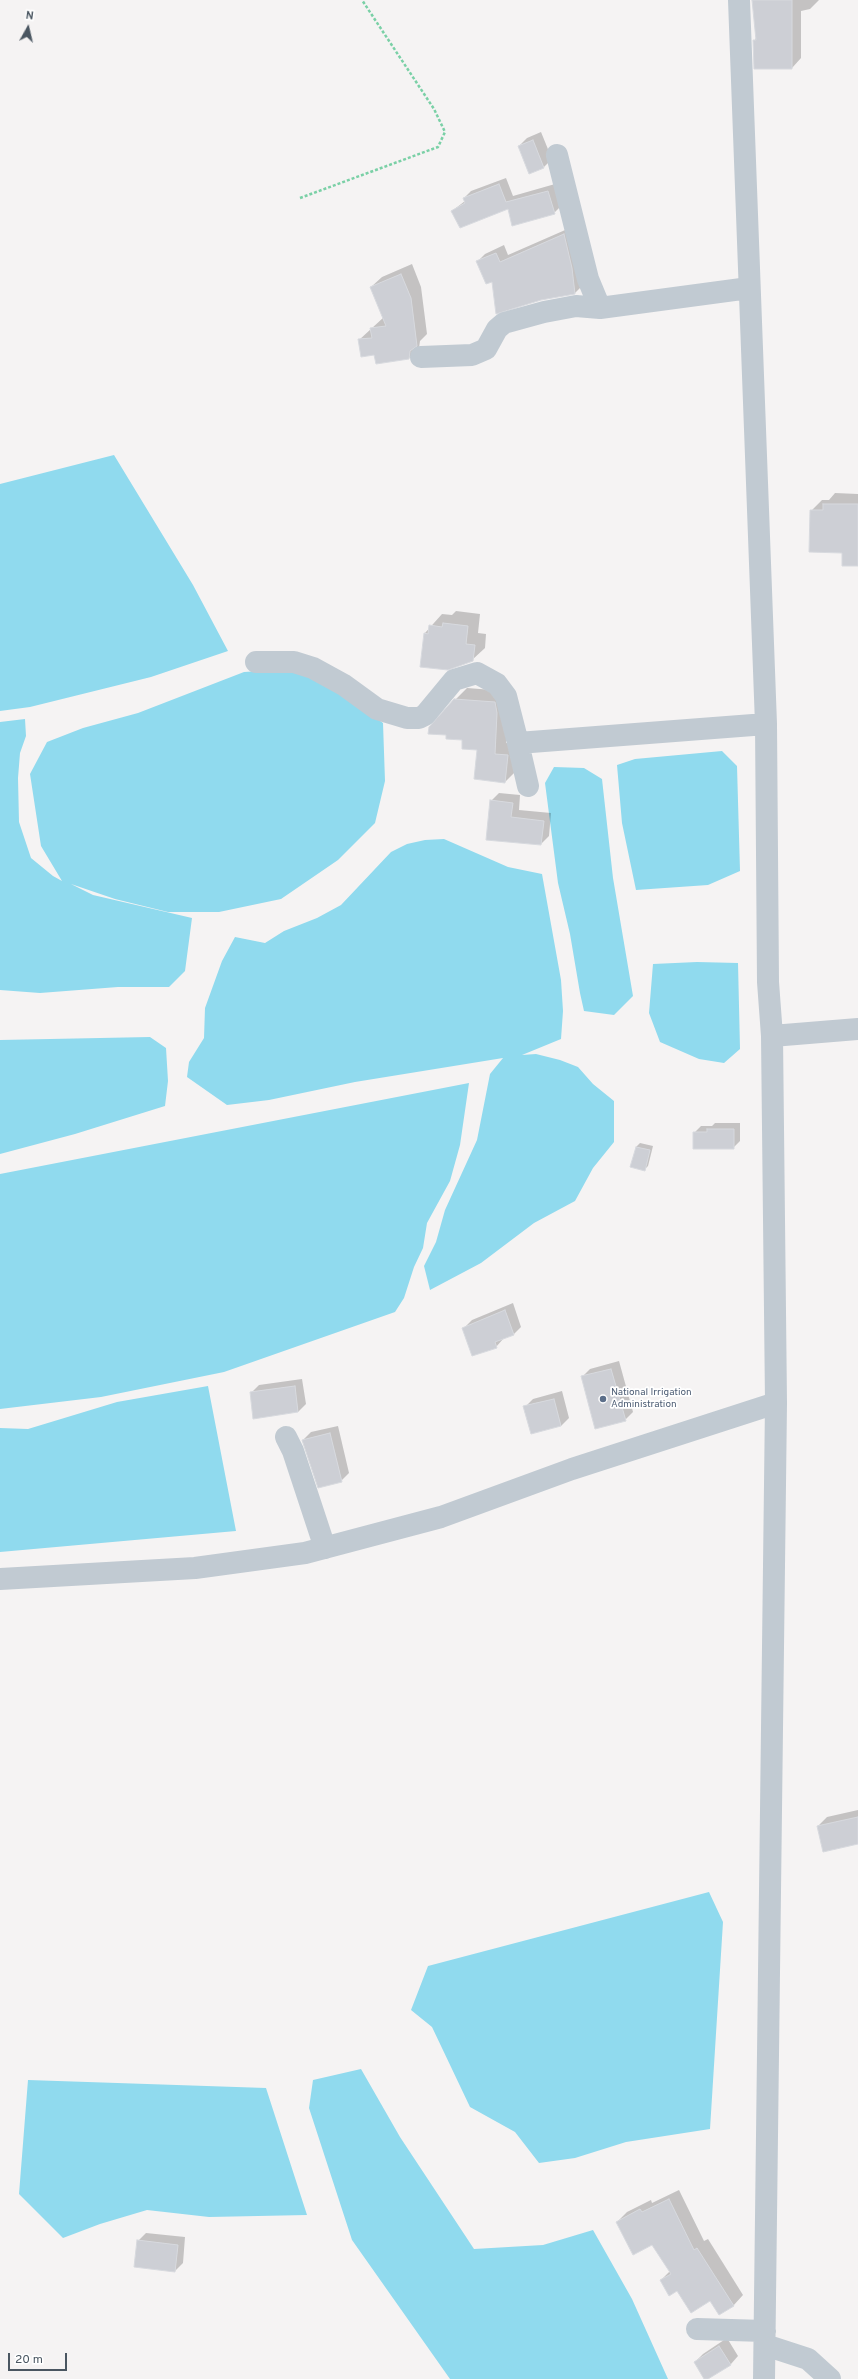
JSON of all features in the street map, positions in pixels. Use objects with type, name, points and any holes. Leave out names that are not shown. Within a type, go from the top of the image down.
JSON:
[{"type":"street","points":[[739,0],[766,724],[768,982],[772,1036],[776,1403],[764,2379]]},
{"type":"street","points":[[557,155],[588,279],[600,308]]},
{"type":"street","points":[[421,357],[472,355],[486,349],[497,329],[504,323],[576,306],[600,308],[749,288]]},
{"type":"street","points":[[256,662],[294,662],[313,668],[338,681],[377,709],[407,718],[419,718],[426,715],[454,680],[477,673],[497,684],[506,696],[528,786]]},
{"type":"street","points":[[518,743],[766,724]]},
{"type":"street","points":[[772,1036],[858,1029]]},
{"type":"street","points":[[0,1579],[195,1568],[306,1553],[441,1517],[572,1469],[776,1403]]},
{"type":"street","points":[[286,1437],[293,1451],[325,1548]]},
{"type":"street","points":[[697,2329],[765,2338],[808,2359],[830,2379]]},
{"type":"path","points":[[300,198],[438,147],[445,132],[434,109],[362,0]]},
{"type":"water","points":[[114,455],[193,585],[228,651],[151,677],[30,707],[0,711],[0,484]]},
{"type":"water","points":[[291,669],[336,688],[383,723],[385,781],[375,823],[338,860],[281,899],[219,912],[168,912],[115,899],[71,884],[93,895],[192,918],[185,971],[169,987],[118,987],[40,993],[0,990],[0,722],[25,719],[26,736],[20,753],[18,778],[19,822],[31,858],[53,876],[62,881],[41,846],[30,774],[47,742],[83,728],[138,713],[244,672]]},
{"type":"water","points":[[722,751],[737,766],[740,871],[708,885],[636,890],[622,823],[617,765],[635,759]]},
{"type":"water","points":[[554,767],[584,768],[602,779],[613,878],[633,996],[614,1015],[584,1011],[570,934],[558,883],[545,783]]},
{"type":"water","points":[[444,839],[508,867],[542,874],[561,980],[563,1011],[561,1039],[522,1055],[536,1054],[560,1060],[578,1067],[593,1084],[614,1101],[614,1142],[593,1168],[575,1201],[534,1223],[481,1263],[430,1290],[424,1266],[436,1242],[445,1210],[477,1140],[490,1074],[503,1058],[355,1082],[269,1100],[227,1105],[187,1077],[189,1062],[204,1038],[205,1008],[222,961],[235,937],[265,943],[284,931],[317,918],[341,905],[391,852],[407,844],[425,840]]},
{"type":"water","points":[[697,962],[738,963],[740,1049],[724,1063],[699,1059],[660,1042],[649,1013],[653,964]]},
{"type":"water","points":[[150,1037],[166,1048],[168,1081],[165,1106],[75,1134],[0,1154],[0,1040]]},
{"type":"water","points":[[469,1083],[460,1145],[450,1181],[427,1223],[423,1248],[414,1267],[404,1298],[395,1312],[224,1372],[101,1397],[0,1409],[0,1174]]},
{"type":"water","points":[[208,1386],[236,1531],[0,1552],[0,1428],[28,1429],[117,1402]]},
{"type":"water","points":[[709,1892],[723,1922],[710,2129],[626,2142],[575,2158],[539,2163],[515,2132],[470,2107],[432,2027],[411,2010],[428,1966]]},
{"type":"water","points":[[361,2069],[400,2137],[474,2249],[543,2245],[593,2230],[632,2299],[668,2379],[450,2379],[352,2240],[309,2108],[313,2080]]},
{"type":"water","points":[[28,2080],[266,2088],[307,2215],[209,2217],[147,2210],[100,2224],[63,2238],[19,2194]]},
{"type":"building","points":[[752,0],[792,0],[792,69],[754,69],[753,40],[756,40]]},
{"type":"building","points":[[533,140],[544,168],[529,174],[518,146]]},
{"type":"building","points":[[499,184],[506,202],[548,191],[555,214],[512,226],[508,209],[460,228],[451,211],[465,203],[463,198]]},
{"type":"building","points":[[564,234],[572,268],[575,294],[541,300],[496,314],[492,282],[486,284],[476,261],[496,253],[500,262]]},
{"type":"building","points":[[401,274],[411,298],[417,346],[410,351],[409,359],[376,364],[374,355],[361,357],[358,339],[372,338],[370,328],[386,326],[370,287]]},
{"type":"building","points":[[823,504],[858,504],[858,566],[842,566],[842,553],[809,552],[810,510],[823,510]]},
{"type":"building","points":[[443,623],[468,626],[466,644],[475,645],[473,661],[448,670],[420,667],[424,633],[428,634],[429,625],[442,627]]},
{"type":"building","points":[[454,699],[495,702],[497,713],[495,754],[508,755],[505,783],[474,779],[477,750],[462,749],[462,740],[446,739],[446,735],[428,734],[429,727]]},
{"type":"building","points":[[490,800],[513,803],[511,817],[544,821],[541,845],[486,840]]},
{"type":"building","points":[[707,1129],[734,1129],[734,1149],[693,1149],[693,1132],[707,1132]]},
{"type":"building","points":[[636,1147],[650,1150],[645,1171],[630,1167]]},
{"type":"building","points":[[505,1310],[514,1335],[495,1342],[497,1348],[472,1356],[462,1328]]},
{"type":"building","name":"National Irrigation Administration","points":[[611,1369],[626,1421],[595,1429],[581,1376]]},
{"type":"building","points":[[295,1386],[298,1412],[253,1419],[250,1392]]},
{"type":"building","points":[[554,1399],[561,1426],[531,1434],[523,1406]]},
{"type":"building","points":[[330,1433],[342,1482],[318,1488],[302,1440]]},
{"type":"building","points":[[858,1817],[858,1844],[823,1852],[817,1826]]},
{"type":"building","points":[[669,2199],[694,2250],[697,2248],[734,2306],[719,2315],[710,2301],[691,2313],[677,2291],[669,2296],[660,2280],[671,2274],[652,2245],[633,2255],[616,2222],[640,2209],[642,2212]]},
{"type":"building","points":[[137,2240],[178,2245],[175,2272],[134,2267]]},
{"type":"building","points":[[719,2346],[731,2365],[708,2379],[704,2379],[694,2362]]},
{"type":"place","name":"National Irrigation Administration","points":[[603,1399]]}]
